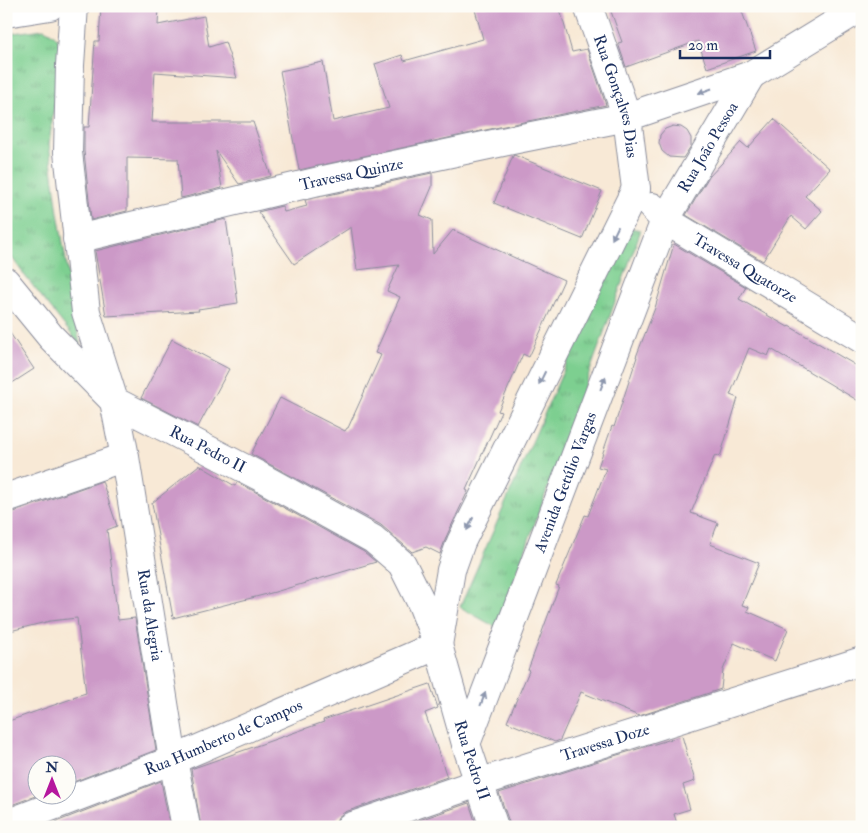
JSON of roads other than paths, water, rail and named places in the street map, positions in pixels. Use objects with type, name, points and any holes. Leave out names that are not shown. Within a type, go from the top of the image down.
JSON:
[{"type":"street","points":[[6,13],[50,6]]},
{"type":"street","points":[[74,6],[70,65],[68,152],[86,312],[114,401]]},
{"type":"street","name":"Rua Gonçalves Dias","points":[[588,6],[627,117],[636,189]]},
{"type":"street","name":"Rua João Pessoa","points":[[627,117],[751,75],[862,6]]},
{"type":"street","name":"Rua João Pessoa","points":[[665,220],[751,75]]},
{"type":"street","name":"Travessa Quinze","points":[[77,239],[319,180],[627,117]]},
{"type":"street","points":[[438,645],[451,570],[461,542],[636,189]]},
{"type":"street","name":"Travessa Quatorze","points":[[636,189],[665,220],[862,339]]},
{"type":"street","name":"Avenida Getúlio Vargas","points":[[466,744],[665,220]]},
{"type":"street","name":"Rua Pedro II","points":[[6,282],[51,337],[114,401],[373,539],[402,564],[422,604],[438,645],[466,744],[494,827]]},
{"type":"street","name":"Rua da Alegria","points":[[114,401],[125,458],[173,760],[186,827]]},
{"type":"street","points":[[6,498],[125,458]]},
{"type":"street","name":"Rua Humberto de Campos","points":[[6,824],[173,760],[438,645]]},
{"type":"street","name":"Travessa Doze","points":[[350,827],[478,783],[862,661]]}]
